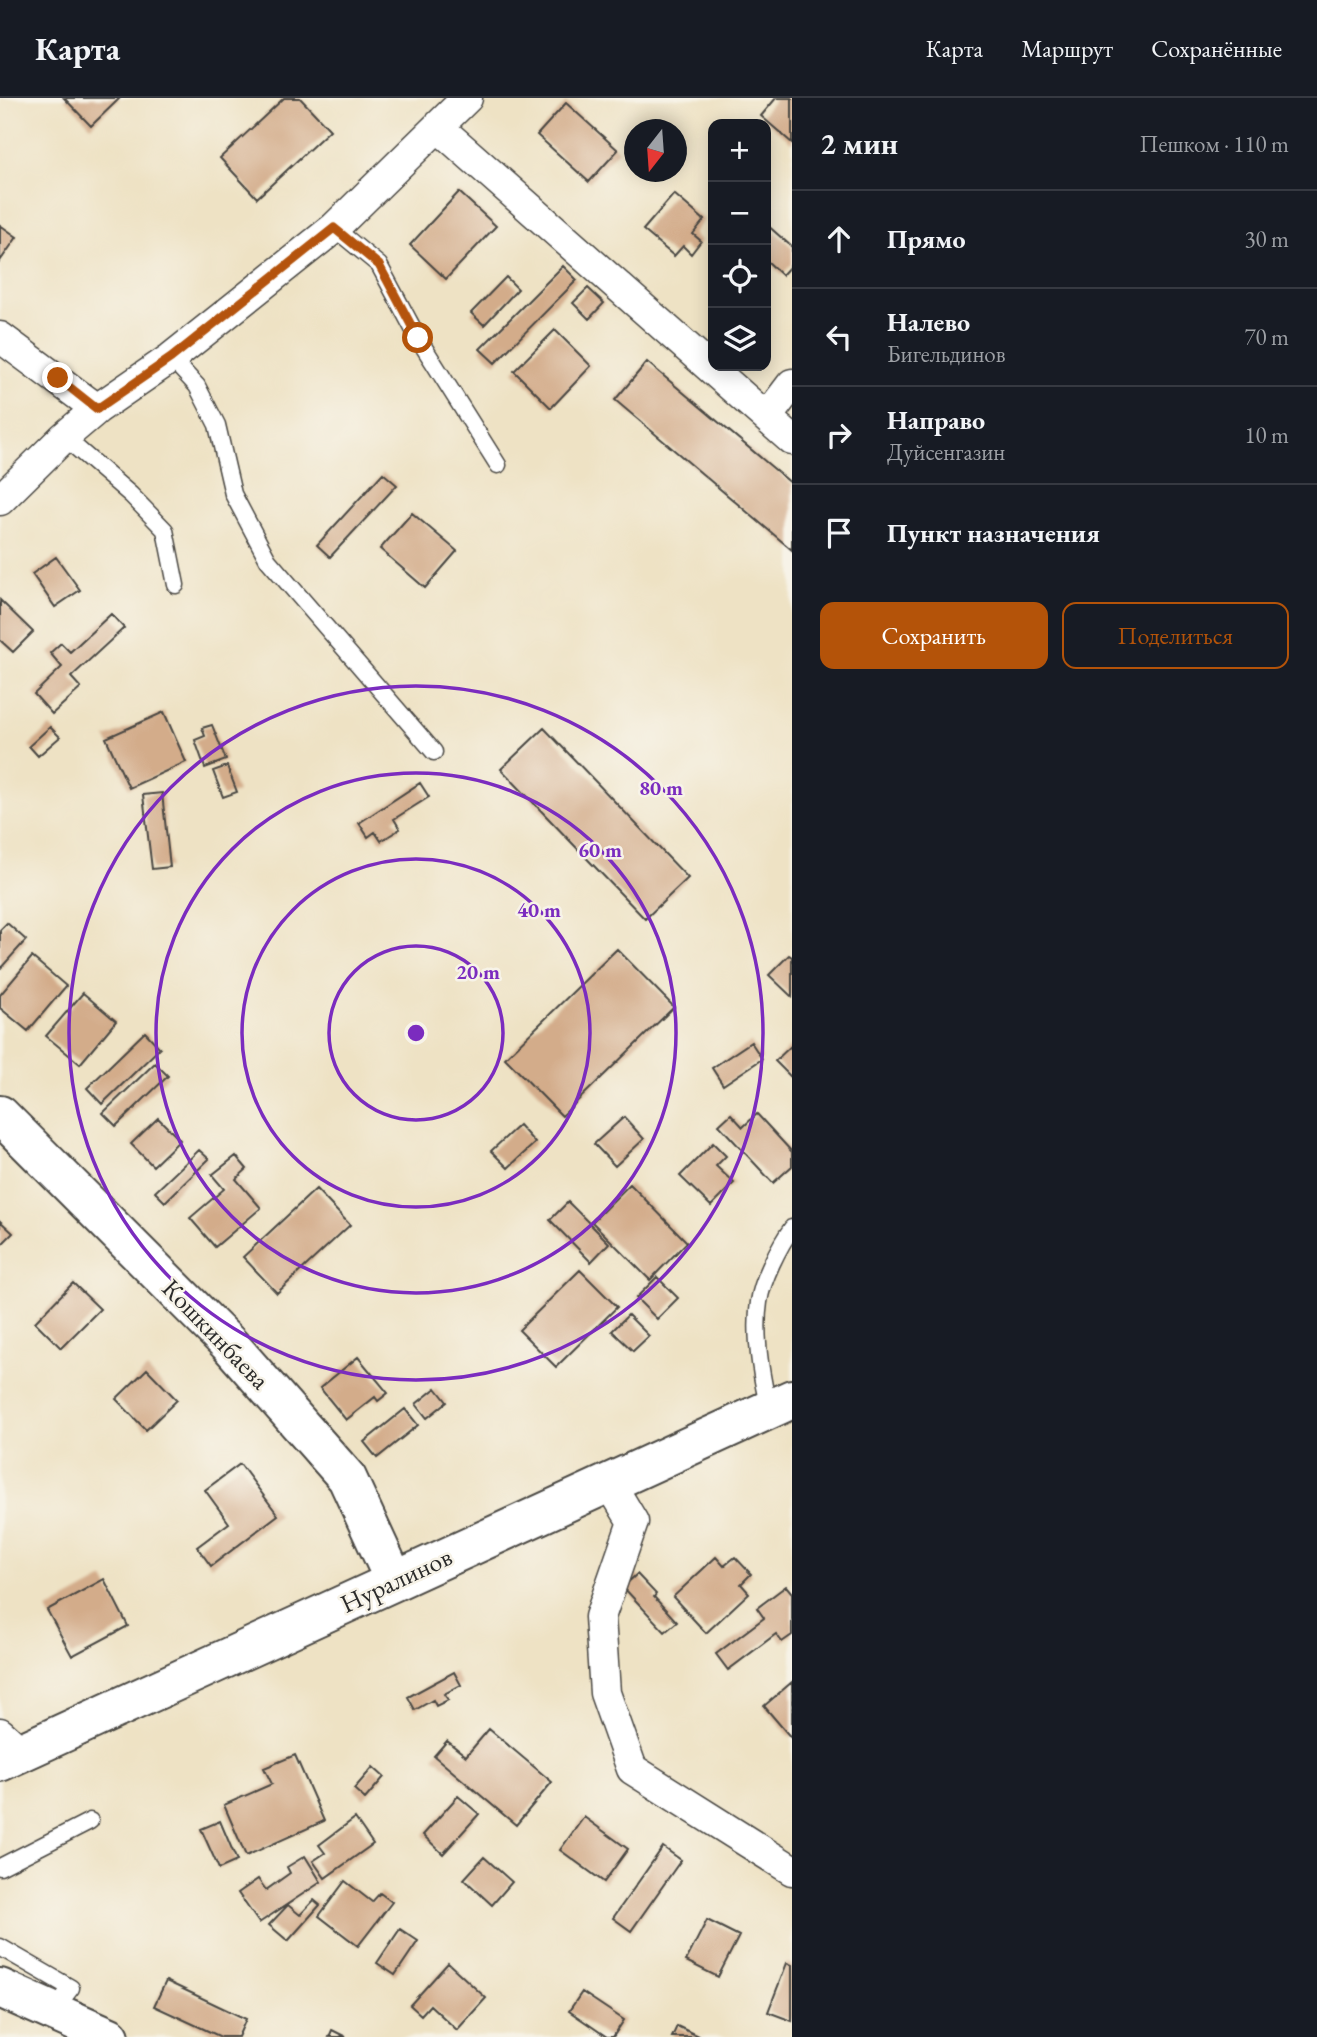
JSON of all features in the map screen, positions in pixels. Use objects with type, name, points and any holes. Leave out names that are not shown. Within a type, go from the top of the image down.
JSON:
[{"type":"main road","name":"Кошкинбаева","points":[[0,1115],[228,1343],[347,1478],[394,1580]]},
{"type":"main road","name":"Нуралинов","points":[[7,1749],[394,1580],[781,1405]]},
{"type":"main road","points":[[0,1988],[110,2037]]},
{"type":"street","points":[[0,500],[64,437],[97,409],[171,358],[334,228],[467,98]]},
{"type":"street","points":[[438,127],[792,440]]},
{"type":"street","points":[[0,337],[97,409]]},
{"type":"street","points":[[766,417],[792,384]]},
{"type":"street","points":[[609,1482],[633,1522],[600,1617],[605,1693],[632,1769],[792,1870]]},
{"type":"lane","points":[[334,228],[379,265],[418,338],[498,465]]},
{"type":"lane","points":[[171,358],[197,386],[216,425],[233,494],[268,560],[434,752]]},
{"type":"lane","points":[[64,437],[131,495],[164,530],[176,585]]},
{"type":"lane","points":[[781,1405],[759,1370],[759,1301],[779,1247],[792,1228]]},
{"type":"lane","points":[[0,1867],[90,1821]]},
{"type":"lane","points":[[0,1947],[71,1988],[53,2011]]},
{"type":"building","points":[[64,98],[120,98],[91,126]]},
{"type":"building","points":[[284,98],[300,98],[330,130],[257,198],[220,158]]},
{"type":"building","points":[[776,98],[792,98],[792,143],[771,125],[771,119],[761,116]]},
{"type":"building","points":[[566,103],[618,150],[589,182],[537,135]]},
{"type":"building","points":[[459,192],[496,226],[446,279],[410,245]]},
{"type":"building","points":[[674,194],[704,220],[693,234],[701,241],[691,254],[683,246],[674,256],[643,230]]},
{"type":"building","points":[[0,225],[17,237],[0,261]]},
{"type":"building","points":[[771,228],[792,247],[792,264],[782,275],[771,265]]},
{"type":"building","points":[[563,266],[577,280],[495,363],[480,349]]},
{"type":"building","points":[[506,277],[518,289],[484,325],[471,313]]},
{"type":"building","points":[[588,288],[604,303],[589,319],[573,303]]},
{"type":"building","points":[[555,330],[591,366],[551,408],[514,371]]},
{"type":"building","points":[[647,362],[792,484],[792,550],[615,400]]},
{"type":"building","points":[[383,473],[397,485],[330,557],[317,545]]},
{"type":"building","points":[[412,513],[457,551],[425,588],[380,549]]},
{"type":"building","points":[[56,557],[80,590],[55,607],[32,574]]},
{"type":"building","points":[[0,600],[33,632],[13,652],[0,640]]},
{"type":"building","points":[[111,614],[124,628],[71,677],[81,688],[52,714],[34,694],[62,667],[50,653],[61,643],[70,652]]},
{"type":"building","points":[[164,712],[186,762],[129,788],[106,738]]},
{"type":"building","points":[[212,725],[226,760],[205,768],[195,740],[205,736],[202,728]]},
{"type":"building","points":[[50,727],[60,737],[38,756],[29,746]]},
{"type":"building","points":[[544,728],[688,878],[645,919],[501,769]]},
{"type":"building","points":[[227,766],[237,792],[223,797],[213,771]]},
{"type":"building","points":[[420,783],[429,797],[394,819],[400,829],[381,841],[375,832],[368,837],[359,823]]},
{"type":"building","points":[[162,793],[170,867],[152,869],[143,795]]},
{"type":"building","points":[[7,923],[26,940],[0,969],[0,930]]},
{"type":"building","points":[[617,949],[674,1007],[562,1116],[505,1058]]},
{"type":"building","points":[[789,955],[792,957],[792,997],[769,975]]},
{"type":"building","points":[[32,957],[66,986],[28,1031],[0,1008],[0,995]]},
{"type":"building","points":[[83,993],[116,1021],[80,1064],[46,1036]]},
{"type":"building","points":[[145,1032],[160,1048],[102,1104],[87,1088]]},
{"type":"building","points":[[751,1042],[762,1059],[723,1085],[712,1068]]},
{"type":"building","points":[[792,1045],[792,1078],[775,1061]]},
{"type":"building","points":[[155,1063],[168,1076],[116,1126],[103,1113]]},
{"type":"building","points":[[731,1114],[743,1127],[757,1114],[792,1152],[792,1166],[773,1183],[719,1125]]},
{"type":"building","points":[[624,1117],[644,1139],[615,1166],[594,1144]]},
{"type":"building","points":[[158,1118],[180,1140],[153,1166],[131,1144]]},
{"type":"building","points":[[519,1125],[535,1143],[508,1168],[491,1151]]},
{"type":"building","points":[[713,1143],[726,1156],[716,1166],[734,1183],[711,1206],[680,1176]]},
{"type":"building","points":[[199,1150],[209,1159],[165,1202],[155,1192]]},
{"type":"building","points":[[236,1156],[247,1169],[236,1179],[261,1208],[215,1247],[190,1218],[224,1189],[212,1175]]},
{"type":"building","points":[[630,1184],[687,1242],[650,1280],[592,1222]]},
{"type":"building","points":[[316,1189],[350,1225],[277,1293],[243,1257]]},
{"type":"building","points":[[568,1202],[609,1243],[591,1262],[550,1220]]},
{"type":"building","points":[[0,1221],[13,1233],[0,1246]]},
{"type":"building","points":[[580,1270],[617,1307],[556,1367],[519,1330]]},
{"type":"building","points":[[657,1277],[678,1298],[657,1319],[636,1298]]},
{"type":"building","points":[[73,1283],[100,1309],[61,1348],[35,1322]]},
{"type":"building","points":[[628,1315],[649,1336],[633,1351],[612,1331]]},
{"type":"building","points":[[358,1357],[388,1393],[378,1401],[375,1397],[346,1420],[320,1388]]},
{"type":"building","points":[[147,1369],[177,1400],[146,1430],[116,1399]]},
{"type":"building","points":[[436,1388],[447,1402],[427,1418],[416,1404]]},
{"type":"building","points":[[405,1409],[418,1425],[377,1458],[364,1442]]},
{"type":"building","points":[[240,1464],[278,1515],[211,1566],[197,1547],[229,1523],[205,1490]]},
{"type":"building","points":[[716,1557],[724,1566],[735,1557],[751,1574],[741,1584],[749,1593],[706,1633],[673,1597]]},
{"type":"building","points":[[637,1574],[677,1622],[665,1632],[623,1587]]},
{"type":"building","points":[[104,1579],[128,1626],[72,1656],[47,1610]]},
{"type":"building","points":[[786,1586],[792,1593],[792,1635],[782,1642],[776,1634],[728,1670],[716,1654],[764,1618],[757,1608]]},
{"type":"building","points":[[454,1672],[461,1685],[444,1694],[448,1700],[436,1706],[433,1700],[415,1710],[408,1697]]},
{"type":"building","points":[[792,1682],[792,1739],[764,1706]]},
{"type":"building","points":[[489,1729],[552,1782],[516,1825],[434,1756],[447,1741],[466,1756]]},
{"type":"building","points":[[295,1755],[324,1821],[246,1856],[224,1805],[272,1784],[264,1768]]},
{"type":"building","points":[[373,1767],[384,1777],[365,1799],[354,1789]]},
{"type":"building","points":[[458,1796],[479,1814],[443,1854],[423,1835]]},
{"type":"building","points":[[584,1817],[628,1849],[604,1882],[560,1850]]},
{"type":"building","points":[[355,1818],[373,1844],[325,1878],[313,1861],[325,1853],[319,1845]]},
{"type":"building","points":[[220,1821],[237,1861],[219,1869],[201,1829]]},
{"type":"building","points":[[663,1847],[681,1860],[631,1931],[613,1918]]},
{"type":"building","points":[[305,1856],[321,1882],[259,1923],[238,1893],[258,1879],[266,1890],[290,1873],[287,1867]]},
{"type":"building","points":[[484,1857],[512,1882],[492,1905],[464,1879]]},
{"type":"building","points":[[345,1881],[372,1902],[380,1893],[392,1902],[358,1946],[319,1916]]},
{"type":"building","points":[[314,1900],[320,1905],[288,1941],[269,1925],[288,1905],[300,1915]]},
{"type":"building","points":[[707,1920],[739,1936],[718,1977],[686,1961]]},
{"type":"building","points":[[400,1929],[418,1941],[395,1975],[377,1963]]},
{"type":"building","points":[[448,1963],[486,1998],[457,2030],[430,2005],[421,2015],[410,2005]]},
{"type":"building","points":[[787,1963],[792,1965],[792,2021],[768,2012]]},
{"type":"building","points":[[166,1981],[246,2019],[238,2037],[221,2037],[154,2006]]},
{"type":"building","points":[[582,1992],[624,2020],[613,2037],[607,2037],[569,2011]]},
{"type":"building","points":[[677,2026],[700,2037],[672,2037]]},
{"type":"building","points":[[332,2030],[346,2037],[329,2037]]},
{"type":"route","points":[[58,378],[97,409],[171,358],[334,228],[379,265],[418,338]]}]
